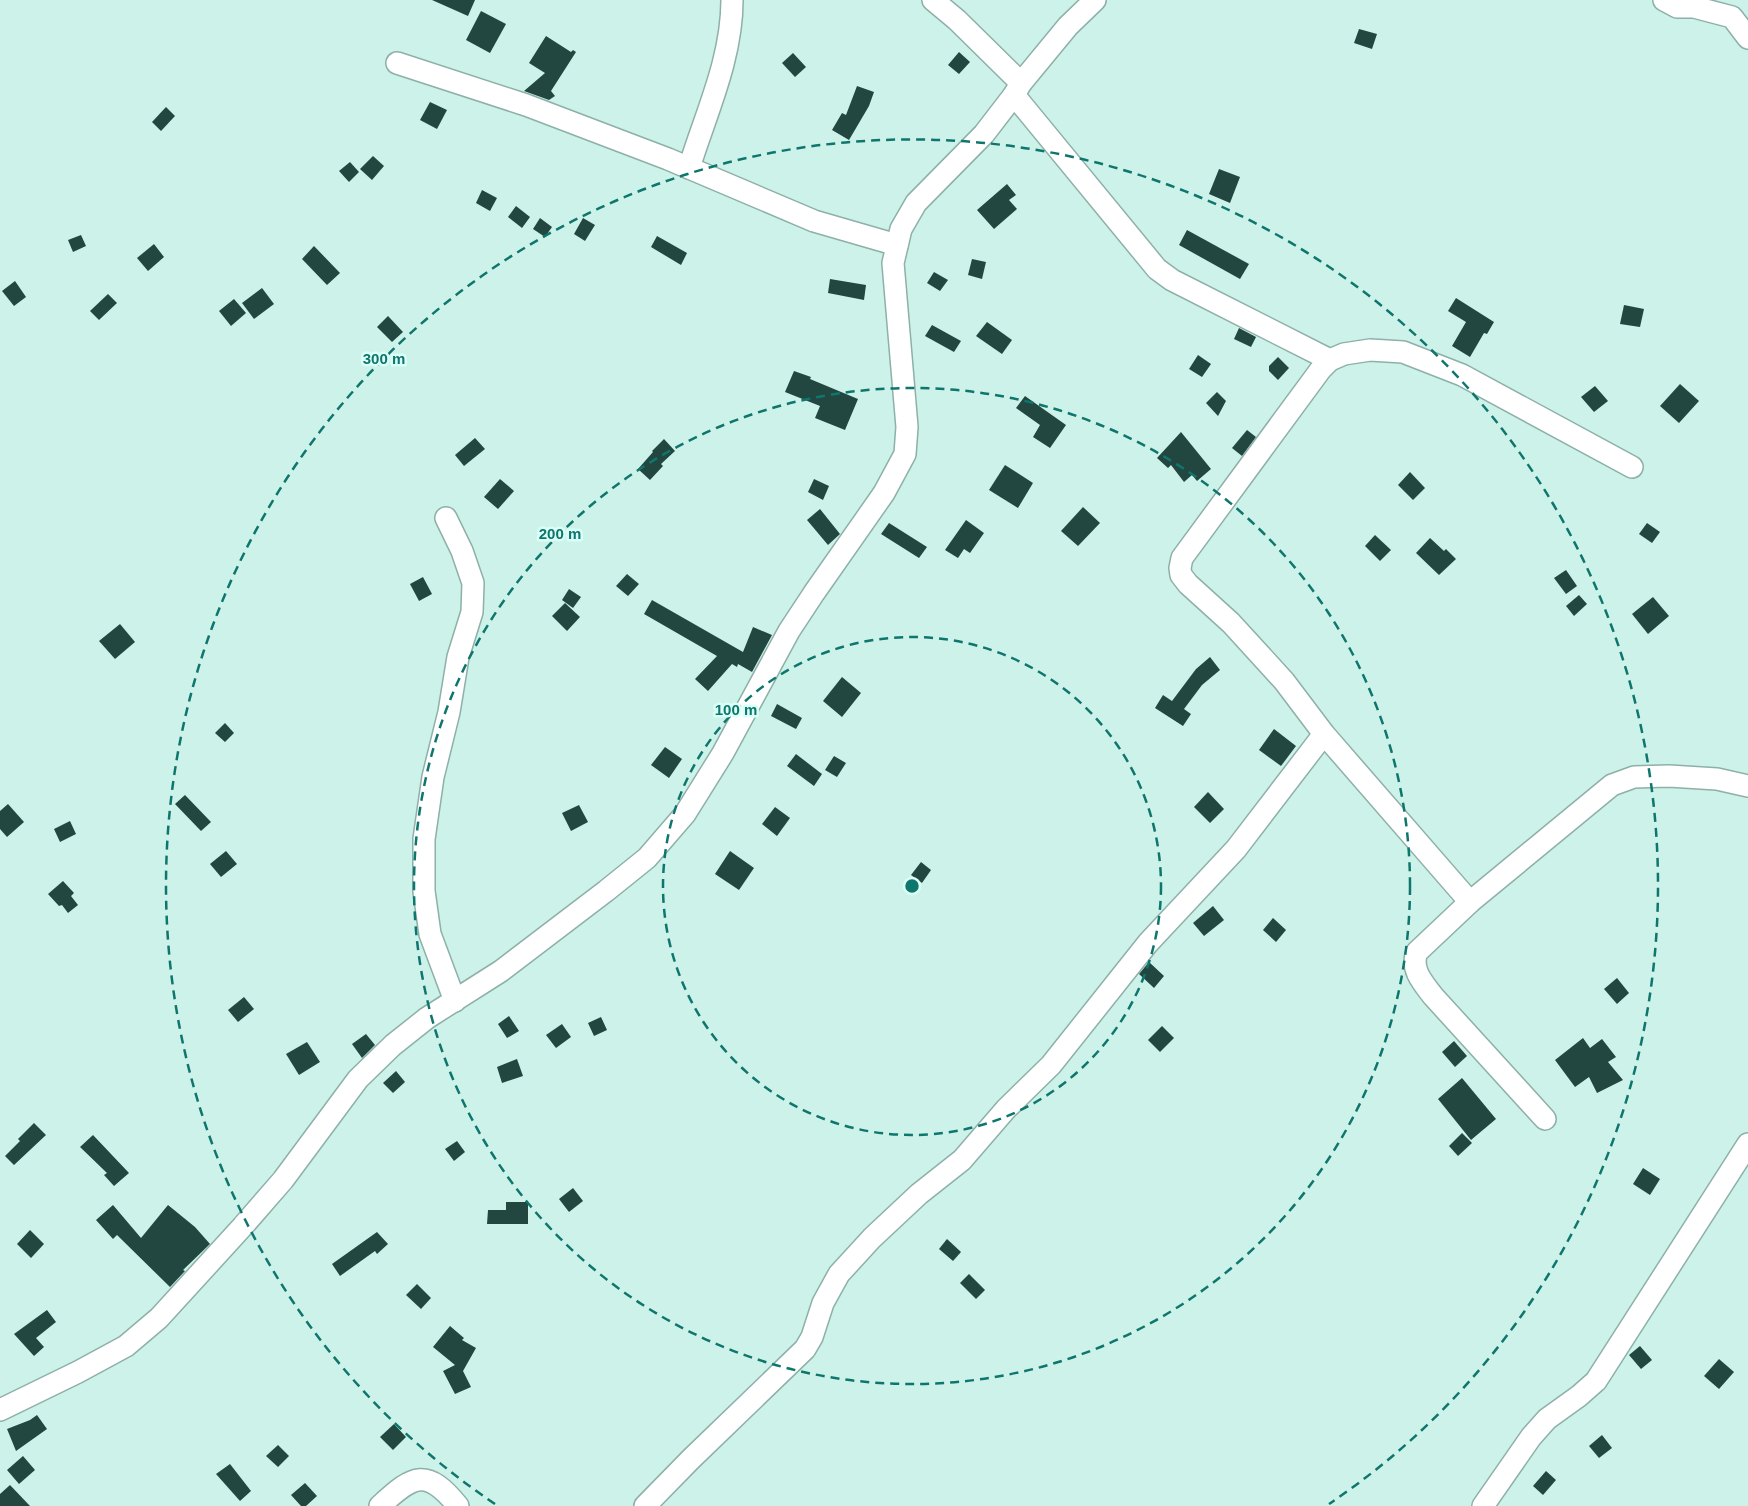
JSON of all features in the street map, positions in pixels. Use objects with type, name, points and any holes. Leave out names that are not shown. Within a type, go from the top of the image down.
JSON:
[{"type":"street","points":[[690,168],[723,69],[732,19],[732,0]]},
{"type":"street","points":[[933,0],[957,20],[1018,89],[1156,268],[1172,280],[1330,360]]},
{"type":"street","points":[[0,1410],[126,1346],[159,1318],[283,1180],[358,1079],[393,1045],[427,1018],[501,971],[648,858],[684,814],[723,753],[789,631],[884,493],[904,454],[907,427],[893,263],[901,229],[916,203],[984,134],[1068,26],[1095,0]]},
{"type":"street","points":[[1664,0],[1677,7],[1694,8],[1732,17],[1748,38]]},
{"type":"street","points":[[397,63],[526,106],[690,168],[814,221],[897,246]]},
{"type":"street","points":[[1470,902],[1324,734],[1284,681],[1231,623],[1188,584],[1180,568],[1182,558],[1274,435],[1308,386],[1330,360],[1344,354],[1370,350],[1404,352],[1462,374],[1632,467]]},
{"type":"street","points":[[446,518],[462,552],[473,583],[472,612],[458,657],[449,712],[433,777],[424,839],[424,891],[430,934],[455,1001]]},
{"type":"street","points":[[645,1506],[805,1348],[812,1337],[823,1303],[839,1274],[872,1238],[919,1194],[962,1160],[1006,1109],[1051,1065],[1148,943],[1236,849],[1324,734]]},
{"type":"street","points":[[1545,1119],[1433,996],[1421,980],[1416,969],[1414,959],[1416,952],[1470,902],[1612,785],[1634,777],[1669,776],[1717,779],[1748,786]]},
{"type":"street","points":[[1483,1506],[1541,1425],[1596,1381],[1748,1144]]},
{"type":"street","points":[[380,1506],[406,1485],[418,1479],[431,1480],[448,1493],[458,1506]]},
{"type":"building","points":[[432,0],[475,0],[468,16]]},
{"type":"building","points":[[481,11],[506,24],[490,53],[466,40]]},
{"type":"building","points":[[1359,29],[1377,34],[1372,49],[1354,43]]},
{"type":"building","points":[[546,36],[571,52],[573,50],[576,52],[551,91],[555,96],[549,100],[524,91],[545,73],[529,63]]},
{"type":"building","points":[[959,52],[970,62],[959,74],[948,65]]},
{"type":"building","points":[[793,53],[806,67],[795,77],[782,63]]},
{"type":"building","points":[[857,86],[874,92],[869,106],[849,140],[832,130],[842,113],[846,115]]},
{"type":"building","points":[[430,102],[447,110],[437,129],[420,120]]},
{"type":"building","points":[[166,107],[175,116],[161,131],[152,122]]},
{"type":"building","points":[[373,156],[384,166],[372,180],[360,169]]},
{"type":"building","points":[[350,162],[359,172],[349,182],[339,171]]},
{"type":"building","points":[[1219,169],[1240,177],[1230,203],[1209,194]]},
{"type":"building","points":[[1007,184],[1016,195],[1009,200],[1017,209],[994,229],[977,210]]},
{"type":"building","points":[[482,190],[497,198],[490,211],[476,203]]},
{"type":"building","points":[[516,206],[530,217],[522,228],[508,217]]},
{"type":"building","points":[[540,218],[552,227],[545,237],[533,229]]},
{"type":"building","points":[[583,218],[595,225],[585,241],[574,234]]},
{"type":"building","points":[[1187,230],[1249,264],[1240,279],[1179,245]]},
{"type":"building","points":[[81,235],[86,246],[73,252],[68,240]]},
{"type":"building","points":[[657,236],[687,253],[681,265],[651,247]]},
{"type":"building","points":[[154,244],[164,257],[148,271],[137,258]]},
{"type":"building","points":[[314,246],[340,273],[327,285],[302,259]]},
{"type":"building","points":[[972,259],[986,262],[982,279],[968,275]]},
{"type":"building","points":[[934,272],[948,280],[940,291],[927,283]]},
{"type":"building","points":[[830,279],[866,285],[864,300],[828,293]]},
{"type":"building","points":[[15,281],[26,297],[14,306],[2,291]]},
{"type":"building","points":[[262,288],[274,304],[254,319],[242,303]]},
{"type":"building","points":[[108,294],[117,303],[99,320],[90,311]]},
{"type":"building","points":[[1456,298],[1494,322],[1487,334],[1484,333],[1470,357],[1452,346],[1466,322],[1448,311]]},
{"type":"building","points":[[234,299],[246,313],[231,326],[219,311]]},
{"type":"building","points":[[1624,305],[1644,309],[1640,327],[1620,324]]},
{"type":"building","points":[[388,316],[403,332],[392,342],[377,327]]},
{"type":"building","points":[[987,322],[1012,340],[1002,354],[976,336]]},
{"type":"building","points":[[932,325],[961,341],[954,352],[925,336]]},
{"type":"building","points":[[1239,328],[1256,337],[1251,347],[1234,339]]},
{"type":"building","points":[[1198,355],[1211,364],[1202,377],[1189,369]]},
{"type":"building","points":[[1278,357],[1289,368],[1278,380],[1269,371],[1269,366]]},
{"type":"building","points":[[794,371],[858,399],[845,430],[815,418],[820,406],[785,392]]},
{"type":"building","points":[[1680,384],[1699,401],[1679,423],[1660,406]]},
{"type":"building","points":[[1595,386],[1608,401],[1594,412],[1581,397]]},
{"type":"building","points":[[1217,392],[1226,401],[1218,416],[1206,403]]},
{"type":"building","points":[[1025,396],[1066,425],[1050,448],[1033,437],[1040,425],[1016,408]]},
{"type":"building","points":[[1247,430],[1256,437],[1242,456],[1232,448]]},
{"type":"building","points":[[1181,432],[1211,469],[1197,481],[1192,475],[1184,482],[1171,465],[1168,468],[1157,458]]},
{"type":"building","points":[[475,438],[485,449],[464,466],[455,455]]},
{"type":"building","points":[[664,439],[675,451],[661,464],[663,466],[650,480],[638,469]]},
{"type":"building","points":[[1005,465],[1033,483],[1018,508],[989,490]]},
{"type":"building","points":[[1410,472],[1425,488],[1413,500],[1398,485]]},
{"type":"building","points":[[500,479],[514,491],[498,509],[484,497]]},
{"type":"building","points":[[814,479],[829,486],[823,500],[808,492]]},
{"type":"building","points":[[1083,507],[1100,523],[1078,546],[1061,531]]},
{"type":"building","points":[[820,509],[840,534],[828,545],[807,520]]},
{"type":"building","points":[[966,520],[984,533],[970,553],[964,549],[958,558],[945,550]]},
{"type":"building","points":[[889,523],[927,547],[919,558],[881,534]]},
{"type":"building","points":[[1647,523],[1660,532],[1652,543],[1639,534]]},
{"type":"building","points":[[1375,535],[1391,550],[1380,561],[1365,546]]},
{"type":"building","points":[[1430,538],[1456,559],[1439,575],[1416,553]]},
{"type":"building","points":[[1566,570],[1577,586],[1566,594],[1554,578]]},
{"type":"building","points":[[627,574],[639,584],[628,596],[616,586]]},
{"type":"building","points":[[423,577],[432,594],[419,601],[410,584]]},
{"type":"building","points":[[569,589],[581,597],[573,608],[562,600]]},
{"type":"building","points":[[1579,595],[1587,604],[1574,616],[1566,606]]},
{"type":"building","points":[[1653,597],[1669,616],[1648,634],[1632,614]]},
{"type":"building","points":[[652,600],[743,652],[753,627],[772,635],[752,672],[738,664],[737,667],[732,664],[708,691],[695,679],[717,656],[644,614]]},
{"type":"building","points":[[565,603],[580,617],[567,631],[552,616]]},
{"type":"building","points":[[120,624],[135,642],[115,659],[99,641]]},
{"type":"building","points":[[1210,657],[1220,670],[1202,685],[1184,709],[1191,714],[1183,726],[1155,708],[1163,695],[1172,701],[1196,669]]},
{"type":"building","points":[[842,677],[861,693],[842,717],[823,701]]},
{"type":"building","points":[[777,704],[802,718],[796,729],[771,716]]},
{"type":"building","points":[[225,723],[234,733],[225,742],[215,733]]},
{"type":"building","points":[[1274,729],[1296,746],[1281,766],[1259,750]]},
{"type":"building","points":[[665,747],[682,759],[669,778],[651,765]]},
{"type":"building","points":[[796,754],[822,774],[814,786],[787,766]]},
{"type":"building","points":[[834,756],[846,763],[837,777],[825,770]]},
{"type":"building","points":[[1208,792],[1224,809],[1210,823],[1194,807]]},
{"type":"building","points":[[185,795],[211,822],[201,831],[175,804]]},
{"type":"building","points":[[8,804],[24,822],[7,837],[0,829],[0,811]]},
{"type":"building","points":[[579,805],[588,822],[571,831],[562,813]]},
{"type":"building","points":[[775,807],[790,818],[777,836],[762,824]]},
{"type":"building","points":[[70,821],[76,834],[60,842],[54,829]]},
{"type":"building","points":[[226,851],[237,864],[221,877],[210,864]]},
{"type":"building","points":[[730,851],[754,868],[739,890],[715,874]]},
{"type":"building","points":[[921,862],[931,870],[922,883],[911,875]]},
{"type":"building","points":[[63,881],[74,893],[71,896],[78,905],[68,913],[62,905],[59,906],[48,894]]},
{"type":"building","points":[[1213,906],[1224,920],[1204,936],[1193,923]]},
{"type":"building","points":[[1273,918],[1286,930],[1276,942],[1263,930]]},
{"type":"building","points":[[1149,962],[1164,976],[1154,988],[1139,974]]},
{"type":"building","points":[[1617,978],[1629,993],[1617,1004],[1604,989]]},
{"type":"building","points":[[244,997],[254,1009],[238,1022],[228,1010]]},
{"type":"building","points":[[509,1016],[519,1031],[507,1038],[498,1024]]},
{"type":"building","points":[[601,1017],[607,1030],[594,1036],[588,1023]]},
{"type":"building","points":[[562,1024],[571,1037],[556,1048],[546,1035]]},
{"type":"building","points":[[1162,1026],[1174,1038],[1160,1052],[1148,1040]]},
{"type":"building","points":[[366,1034],[375,1045],[362,1058],[352,1044]]},
{"type":"building","points":[[1583,1038],[1590,1048],[1602,1039],[1616,1057],[1608,1062],[1623,1080],[1597,1093],[1589,1077],[1575,1087],[1555,1060]]},
{"type":"building","points":[[1454,1041],[1467,1056],[1455,1067],[1442,1052]]},
{"type":"building","points":[[307,1042],[320,1062],[299,1075],[286,1054]]},
{"type":"building","points":[[517,1059],[523,1076],[502,1083],[497,1067]]},
{"type":"building","points":[[396,1071],[405,1082],[393,1093],[383,1083]]},
{"type":"building","points":[[1462,1078],[1496,1119],[1471,1140],[1438,1099]]},
{"type":"building","points":[[34,1123],[46,1135],[14,1165],[5,1156]]},
{"type":"building","points":[[1462,1133],[1472,1143],[1458,1156],[1449,1146]]},
{"type":"building","points":[[93,1135],[129,1173],[114,1186],[104,1175],[107,1173],[80,1147]]},
{"type":"building","points":[[457,1141],[465,1152],[454,1161],[445,1149]]},
{"type":"building","points":[[1643,1168],[1660,1179],[1650,1195],[1633,1184]]},
{"type":"building","points":[[573,1188],[583,1201],[569,1212],[559,1199]]},
{"type":"building","points":[[506,1202],[528,1202],[528,1224],[487,1224],[488,1210],[506,1210]]},
{"type":"building","points":[[113,1205],[141,1238],[168,1205],[195,1227],[210,1244],[183,1270],[185,1271],[170,1287],[117,1235],[113,1239],[96,1220]]},
{"type":"building","points":[[30,1230],[44,1244],[31,1258],[17,1244]]},
{"type":"building","points":[[377,1232],[388,1244],[377,1254],[375,1251],[340,1276],[332,1264]]},
{"type":"building","points":[[947,1239],[961,1252],[953,1261],[939,1249]]},
{"type":"building","points":[[969,1274],[985,1290],[976,1299],[960,1283]]},
{"type":"building","points":[[417,1284],[431,1298],[421,1309],[406,1295]]},
{"type":"building","points":[[47,1310],[56,1322],[36,1338],[44,1347],[34,1356],[14,1334]]},
{"type":"building","points":[[450,1326],[464,1338],[462,1340],[476,1348],[463,1371],[471,1387],[455,1394],[443,1371],[455,1365],[433,1347]]},
{"type":"building","points":[[1640,1346],[1652,1360],[1641,1369],[1629,1355]]},
{"type":"building","points":[[1719,1359],[1734,1372],[1719,1389],[1704,1376]]},
{"type":"building","points":[[37,1415],[47,1429],[16,1451],[7,1429],[30,1420]]},
{"type":"building","points":[[394,1424],[406,1437],[393,1450],[380,1437]]},
{"type":"building","points":[[1602,1435],[1612,1448],[1599,1458],[1589,1446]]},
{"type":"building","points":[[278,1445],[289,1456],[278,1467],[266,1456]]},
{"type":"building","points":[[23,1456],[35,1470],[19,1484],[7,1470]]},
{"type":"building","points":[[230,1464],[251,1491],[240,1501],[216,1474]]},
{"type":"building","points":[[1546,1471],[1556,1480],[1543,1495],[1533,1486]]},
{"type":"building","points":[[305,1483],[317,1496],[306,1506],[301,1506],[291,1495]]},
{"type":"building","points":[[10,1485],[30,1506],[0,1506],[0,1494]]}]
